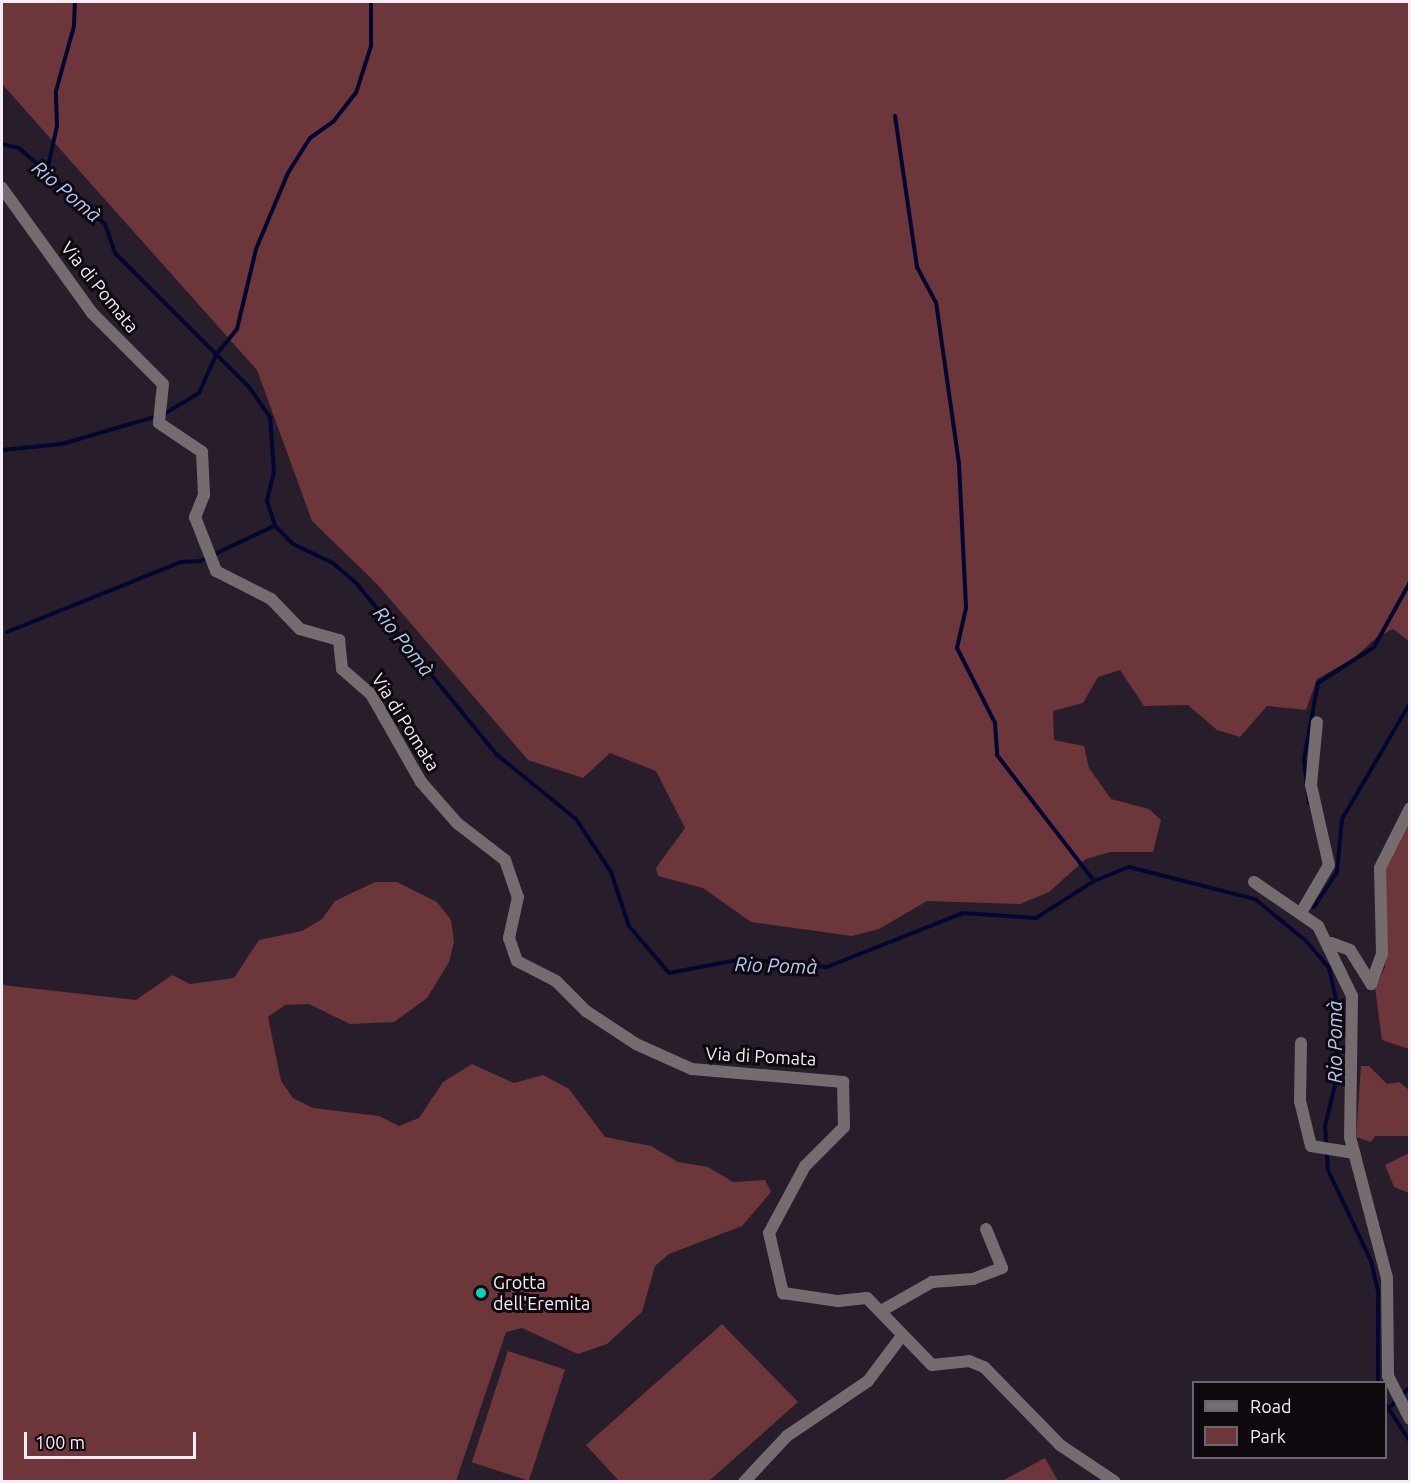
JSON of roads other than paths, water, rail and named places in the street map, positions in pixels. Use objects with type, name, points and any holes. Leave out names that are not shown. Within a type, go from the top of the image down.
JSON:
[{"type":"street","name":"Via di Pomata","points":[[2,188],[92,313],[163,384],[159,423],[202,452],[204,495],[194,512],[203,544],[213,567],[272,599],[300,629],[339,640],[342,669],[371,694],[421,782],[457,823],[492,846],[509,867],[518,897],[509,938],[517,961],[556,981],[586,1011],[636,1044],[692,1069],[843,1082],[844,1127],[805,1166],[768,1239],[786,1295],[838,1301],[864,1296],[881,1311],[901,1337],[932,1365],[956,1362],[984,1367],[1059,1445],[1115,1482]]},
{"type":"street","points":[[1302,911],[1329,866],[1311,785],[1317,722]]},
{"type":"street","points":[[1331,943],[1350,950],[1371,984],[1382,954],[1380,868],[1410,808]]},
{"type":"street","points":[[1254,882],[1302,911],[1331,943],[1354,1006],[1349,1114],[1354,1153],[1387,1278],[1387,1371],[1399,1402],[1410,1419]]},
{"type":"street","points":[[1301,1043],[1301,1107],[1315,1150],[1354,1153]]},
{"type":"street","points":[[881,1311],[932,1281],[973,1280],[1002,1268],[986,1229]]},
{"type":"street","points":[[744,1482],[787,1436],[868,1381],[901,1337]]},
{"type":"waterway","points":[[46,176],[57,126],[56,91],[74,26],[75,2]]},
{"type":"waterway","points":[[164,414],[199,393],[216,355],[237,329],[256,249],[288,173],[310,138],[333,122],[356,93],[371,46],[371,2]]},
{"type":"waterway","points":[[895,116],[917,267],[936,302],[959,464],[966,608],[957,648],[995,723],[997,755],[1094,881]]},
{"type":"waterway","name":"Rio Pomà","points":[[2,144],[19,148],[105,224],[115,253],[249,387],[270,417],[274,472],[267,501],[275,526],[293,544],[333,563],[357,584],[496,754],[576,819],[611,872],[629,926],[669,973],[743,959],[827,967],[963,913],[1036,918],[1094,881],[1129,867],[1255,899],[1305,940],[1329,968],[1338,1008],[1336,1081],[1325,1126],[1328,1170],[1371,1261],[1378,1292],[1378,1381]]},
{"type":"waterway","points":[[2,450],[62,444],[157,416]]},
{"type":"waterway","points":[[7,632],[181,562],[200,561],[274,526]]},
{"type":"waterway","points":[[1309,803],[1304,759],[1318,683],[1374,647],[1410,582]]},
{"type":"waterway","points":[[1314,907],[1337,872],[1342,819],[1410,703]]},
{"type":"waterway","points":[[1387,1410],[1410,1387]]},
{"type":"waterway","name":"Rio Pomà","points":[[1387,1406],[1410,1441]]},
{"type":"place","name":"Grotta dell'Eremita","points":[[481,1293]]}]
